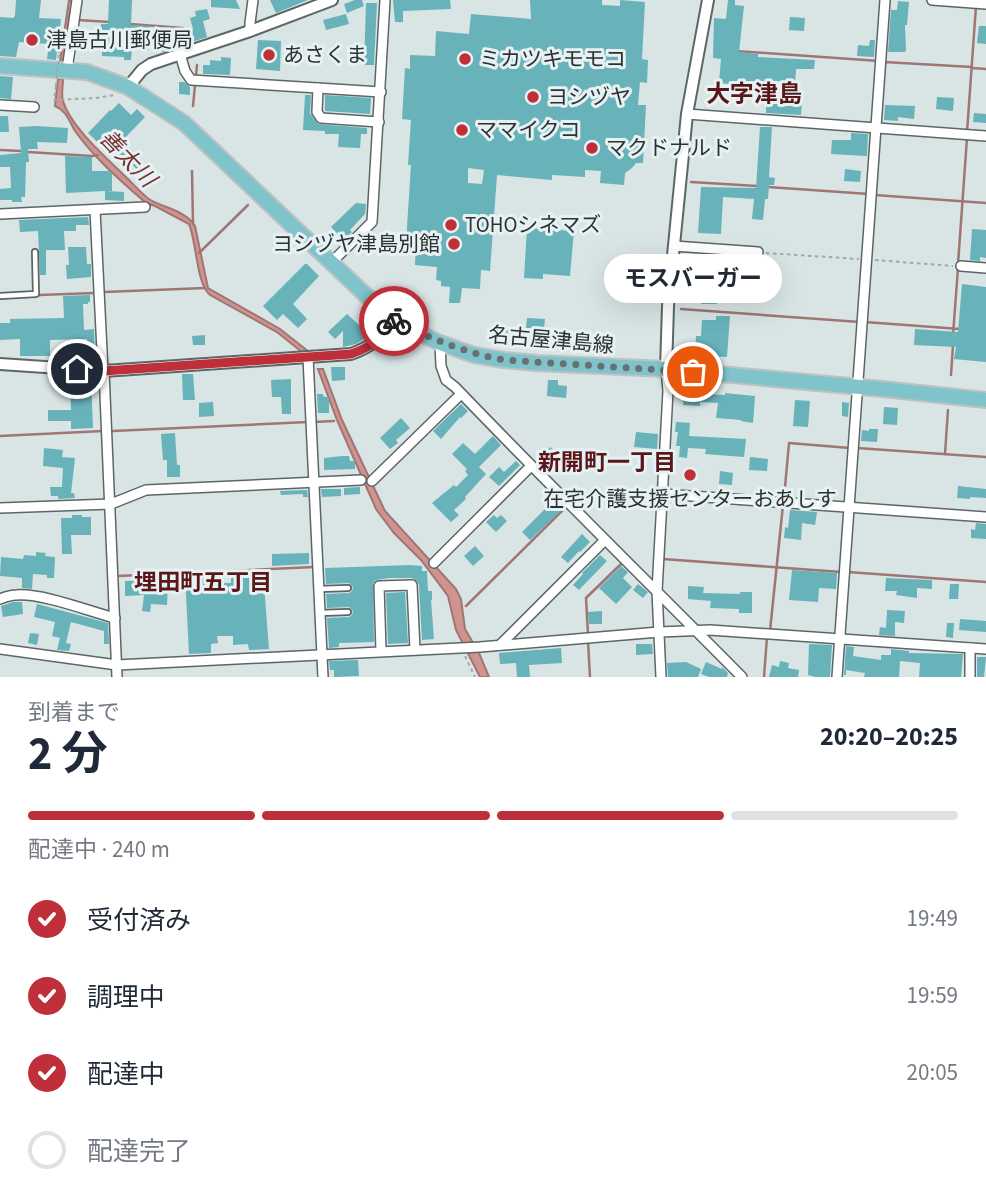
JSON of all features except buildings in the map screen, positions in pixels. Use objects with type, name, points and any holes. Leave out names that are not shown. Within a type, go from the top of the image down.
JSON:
[{"type":"main road","name":"名古屋津島線","points":[[0,66],[87,72],[128,87],[184,123],[392,320],[440,343],[474,355],[504,360],[666,369],[986,400]]},
{"type":"street","points":[[67,70],[77,0]]},
{"type":"street","points":[[250,31],[253,0]]},
{"type":"street","points":[[128,87],[142,70],[151,64],[332,0]]},
{"type":"street","points":[[331,263],[372,222],[385,0]]},
{"type":"street","points":[[661,677],[657,591],[668,391],[668,306],[687,114],[708,0]]},
{"type":"street","points":[[837,677],[885,0]]},
{"type":"street","points":[[932,0],[986,4]]},
{"type":"street","points":[[180,54],[191,80],[381,92]]},
{"type":"street","points":[[318,88],[317,112],[321,118],[379,122]]},
{"type":"street","points":[[0,105],[34,107]]},
{"type":"street","points":[[687,114],[986,136]]},
{"type":"street","points":[[0,214],[145,207]]},
{"type":"street","points":[[95,210],[111,504],[117,677]]},
{"type":"street","points":[[674,246],[758,252]]},
{"type":"street","points":[[961,266],[986,268]]},
{"type":"street","points":[[0,363],[104,371],[351,354],[373,344],[392,320]]},
{"type":"street","points":[[440,343],[441,366],[446,380],[741,677]]},
{"type":"street","points":[[308,357],[323,677]]},
{"type":"street","points":[[372,481],[461,394]]},
{"type":"street","points":[[434,563],[531,466]]},
{"type":"street","points":[[0,508],[111,504],[146,491],[361,480]]},
{"type":"street","points":[[663,494],[986,517]]},
{"type":"street","points":[[500,645],[605,540]]},
{"type":"street","points":[[381,651],[379,586],[412,585],[415,650]]},
{"type":"street","points":[[0,599],[22,595],[51,600],[115,618]]},
{"type":"street","points":[[0,649],[117,665],[480,647],[695,630],[986,649]]},
{"type":"street","points":[[970,648],[970,677]]},
{"type":"lane","points":[[0,296],[36,294],[35,252]]},
{"type":"lane","points":[[318,589],[348,588]]},
{"type":"lane","points":[[319,613],[348,612]]},
{"type":"path","points":[[61,40],[55,100],[96,98],[113,94]]},
{"type":"path","points":[[758,252],[961,266]]},
{"type":"path","points":[[460,648],[475,677]]},
{"type":"shaded area","points":[[69,0],[74,0],[65,62],[60,62]]},
{"type":"shaded area","points":[[58,79],[63,79],[62,98],[67,111],[92,143],[146,197],[180,213],[195,226],[208,288],[280,329],[309,352],[303,353],[277,332],[210,295],[199,272],[189,224],[146,203],[91,151],[65,113],[55,106]]},
{"type":"shaded area","points":[[318,369],[323,369],[342,420],[385,511],[456,589],[461,599],[465,629],[489,677],[480,677],[456,630],[448,596],[421,560],[394,533],[376,509]]},
{"type":"waterway","points":[[967,132],[976,6]]},
{"type":"waterway","points":[[78,20],[110,22]]},
{"type":"waterway","points":[[130,24],[183,28]]},
{"type":"waterway","points":[[736,51],[879,61]]},
{"type":"waterway","points":[[884,62],[972,67]]},
{"type":"waterway","points":[[196,75],[197,65]]},
{"type":"waterway","points":[[972,68],[986,69]]},
{"type":"waterway","points":[[193,106],[195,85]]},
{"type":"waterway","points":[[958,264],[967,138]]},
{"type":"waterway","points":[[0,150],[21,151]]},
{"type":"waterway","name":"善太川","points":[[28,152],[98,155]]},
{"type":"waterway","points":[[192,171],[193,224]]},
{"type":"waterway","points":[[691,182],[757,186]]},
{"type":"waterway","points":[[768,187],[869,194]]},
{"type":"waterway","points":[[875,195],[986,203]]},
{"type":"waterway","points":[[199,253],[248,205]]},
{"type":"waterway","points":[[953,335],[958,268]]},
{"type":"waterway","points":[[104,292],[205,288]]},
{"type":"waterway","points":[[39,295],[95,293]]},
{"type":"waterway","points":[[681,309],[860,322]]},
{"type":"waterway","points":[[865,322],[960,329]]},
{"type":"waterway","points":[[951,375],[953,345]]},
{"type":"waterway","points":[[945,454],[948,410]]},
{"type":"waterway","points":[[314,422],[334,421]]},
{"type":"waterway","points":[[113,431],[308,422]]},
{"type":"waterway","points":[[0,436],[103,431]]},
{"type":"waterway","points":[[784,498],[789,443],[850,448]]},
{"type":"waterway","points":[[857,448],[986,457]]},
{"type":"waterway","points":[[770,631],[783,505]]},
{"type":"waterway","points":[[466,606],[566,507]]},
{"type":"waterway","points":[[663,559],[841,572]]},
{"type":"waterway","points":[[588,634],[586,598],[622,563]]},
{"type":"waterway","points":[[118,576],[314,567]]},
{"type":"waterway","points":[[848,572],[986,582]]},
{"type":"waterway","points":[[764,677],[767,637]]},
{"type":"waterway","points":[[588,641],[590,677]]},
{"type":"way so far","points":[[394,321],[440,343],[474,355],[536,363],[693,372]]},
{"type":"place","name":"津島古川郵便局","points":[[32,40]]},
{"type":"place","name":"あさくま","points":[[269,55]]},
{"type":"place","name":"ミカツキモモコ","points":[[465,59]]},
{"type":"place","name":"ヨシヅヤ","points":[[533,97]]},
{"type":"place","name":"ママイクコ","points":[[462,130]]},
{"type":"place","name":"マクドナルド","points":[[592,148]]},
{"type":"place","name":"TOHOシネマズ","points":[[451,225]]},
{"type":"place","name":"ヨシヅヤ津島別館","points":[[454,244]]},
{"type":"place","name":"モスバーガー","points":[[693,372]]},
{"type":"place","name":"在宅介護支援センターおあしす","points":[[690,475]]},
{"type":"district","name":"大字津島","points":[[754,94]]},
{"type":"district","name":"新開町一丁目","points":[[607,462]]},
{"type":"district","name":"埋田町五丁目","points":[[203,582]]},
{"type":"route","points":[[77,369],[104,371],[351,354],[373,344],[392,320],[394,321]]}]
